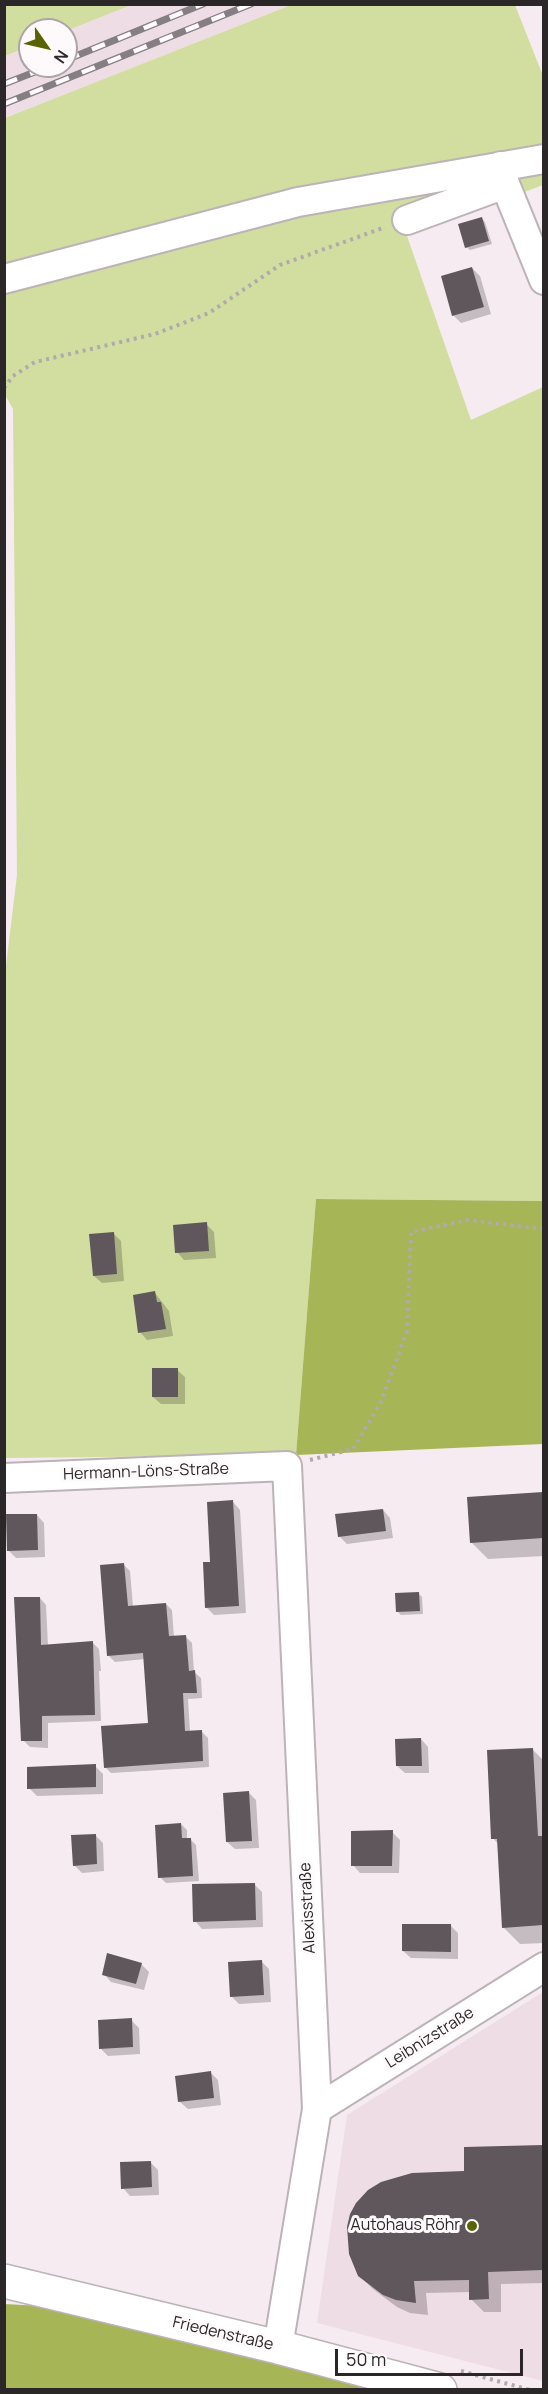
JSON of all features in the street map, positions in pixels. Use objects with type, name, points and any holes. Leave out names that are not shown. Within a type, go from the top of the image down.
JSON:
[{"type":"main road","name":"Friedenstraße","points":[[4,2281],[278,2347],[440,2390]]},
{"type":"street","points":[[406,220],[543,159]]},
{"type":"street","points":[[4,279],[298,202],[503,175]]},
{"type":"street","points":[[503,175],[543,280]]},
{"type":"street","name":"Hermann-Löns-Straße","points":[[4,1478],[287,1466]]},
{"type":"street","name":"Alexisstraße","points":[[278,2347],[317,2109],[287,1466]]},
{"type":"street","name":"Leibnizstraße","points":[[317,2109],[543,1967]]},
{"type":"path","points":[[4,388],[13,376],[36,362],[155,334],[209,313],[280,265],[406,220]]},
{"type":"path","points":[[287,1466],[353,1449],[381,1402],[407,1331],[411,1232],[468,1220],[543,1229]]},
{"type":"shaded area","points":[[131,5],[291,5],[5,118],[5,56],[18,51],[18,78],[78,78],[78,26]]},
{"type":"shaded area","points":[[543,1992],[543,2381],[317,2323],[347,2115]]},
{"type":"green space","points":[[5,4],[131,4],[78,26],[78,18],[18,18],[18,51],[5,56]]},
{"type":"green space","points":[[291,5],[515,5],[543,76],[543,185],[407,236],[471,420],[543,387],[543,1201],[316,1199],[296,1455],[5,1458],[4,982],[17,875],[13,409],[4,393],[5,118]]},
{"type":"green space","points":[[316,1199],[543,1201],[543,1444],[296,1455]]},
{"type":"green space","points":[[4,2304],[61,2307],[368,2389],[5,2389]]},
{"type":"building","points":[[482,217],[489,241],[465,248],[458,224]]},
{"type":"building","points":[[472,267],[484,307],[452,316],[441,276]]},
{"type":"building","points":[[207,1222],[209,1251],[175,1253],[173,1225]]},
{"type":"building","points":[[114,1232],[117,1274],[93,1276],[89,1234]]},
{"type":"building","points":[[155,1291],[157,1302],[161,1302],[166,1329],[138,1333],[133,1295]]},
{"type":"building","points":[[152,1368],[178,1368],[178,1397],[152,1397]]},
{"type":"building","points":[[543,1492],[543,1538],[470,1543],[467,1497]]},
{"type":"building","points":[[233,1500],[239,1606],[205,1608],[203,1562],[210,1562],[207,1502]]},
{"type":"building","points":[[383,1509],[386,1531],[338,1537],[335,1514]]},
{"type":"building","points":[[6,1514],[37,1514],[38,1550],[7,1551]]},
{"type":"building","points":[[124,1563],[128,1606],[166,1603],[169,1636],[186,1635],[189,1671],[195,1670],[197,1693],[183,1693],[185,1731],[202,1730],[203,1761],[104,1768],[101,1726],[148,1723],[143,1653],[107,1656],[100,1565]]},
{"type":"building","points":[[419,1592],[420,1611],[396,1612],[395,1593]]},
{"type":"building","points":[[14,1597],[40,1597],[41,1645],[93,1641],[95,1715],[42,1716],[42,1741],[21,1741]]},
{"type":"building","points":[[421,1738],[422,1766],[396,1766],[395,1739]]},
{"type":"building","points":[[533,1748],[538,1836],[543,1836],[543,1925],[502,1928],[497,1839],[491,1839],[487,1750]]},
{"type":"building","points":[[96,1764],[96,1787],[27,1789],[27,1767]]},
{"type":"building","points":[[249,1791],[252,1841],[226,1842],[223,1793]]},
{"type":"building","points":[[181,1823],[182,1838],[191,1838],[193,1876],[158,1878],[155,1825]]},
{"type":"building","points":[[393,1830],[392,1866],[351,1866],[351,1831]]},
{"type":"building","points":[[96,1834],[97,1864],[73,1866],[71,1835]]},
{"type":"building","points":[[255,1883],[256,1920],[193,1922],[192,1884]]},
{"type":"building","points":[[402,1924],[451,1924],[451,1952],[402,1951]]},
{"type":"building","points":[[107,1953],[142,1963],[136,1984],[102,1975]]},
{"type":"building","points":[[262,1960],[264,1995],[230,1997],[228,1962]]},
{"type":"building","points":[[132,2018],[133,2047],[99,2049],[98,2020]]},
{"type":"building","points":[[211,2071],[214,2098],[178,2102],[175,2076]]},
{"type":"building","points":[[543,2145],[543,2270],[488,2272],[489,2299],[469,2300],[469,2280],[414,2281],[416,2303],[383,2295],[358,2276],[349,2254],[347,2227],[356,2203],[368,2190],[381,2182],[412,2173],[464,2171],[464,2147]]},
{"type":"building","points":[[151,2161],[152,2187],[121,2189],[120,2162]]},
{"type":"railway","points":[[78,55],[203,4]]},
{"type":"railway","points":[[4,104],[251,4]]},
{"type":"railway","points":[[4,84],[19,78]]},
{"type":"place","name":"Autohaus Röhr","points":[[472,2226]]}]
